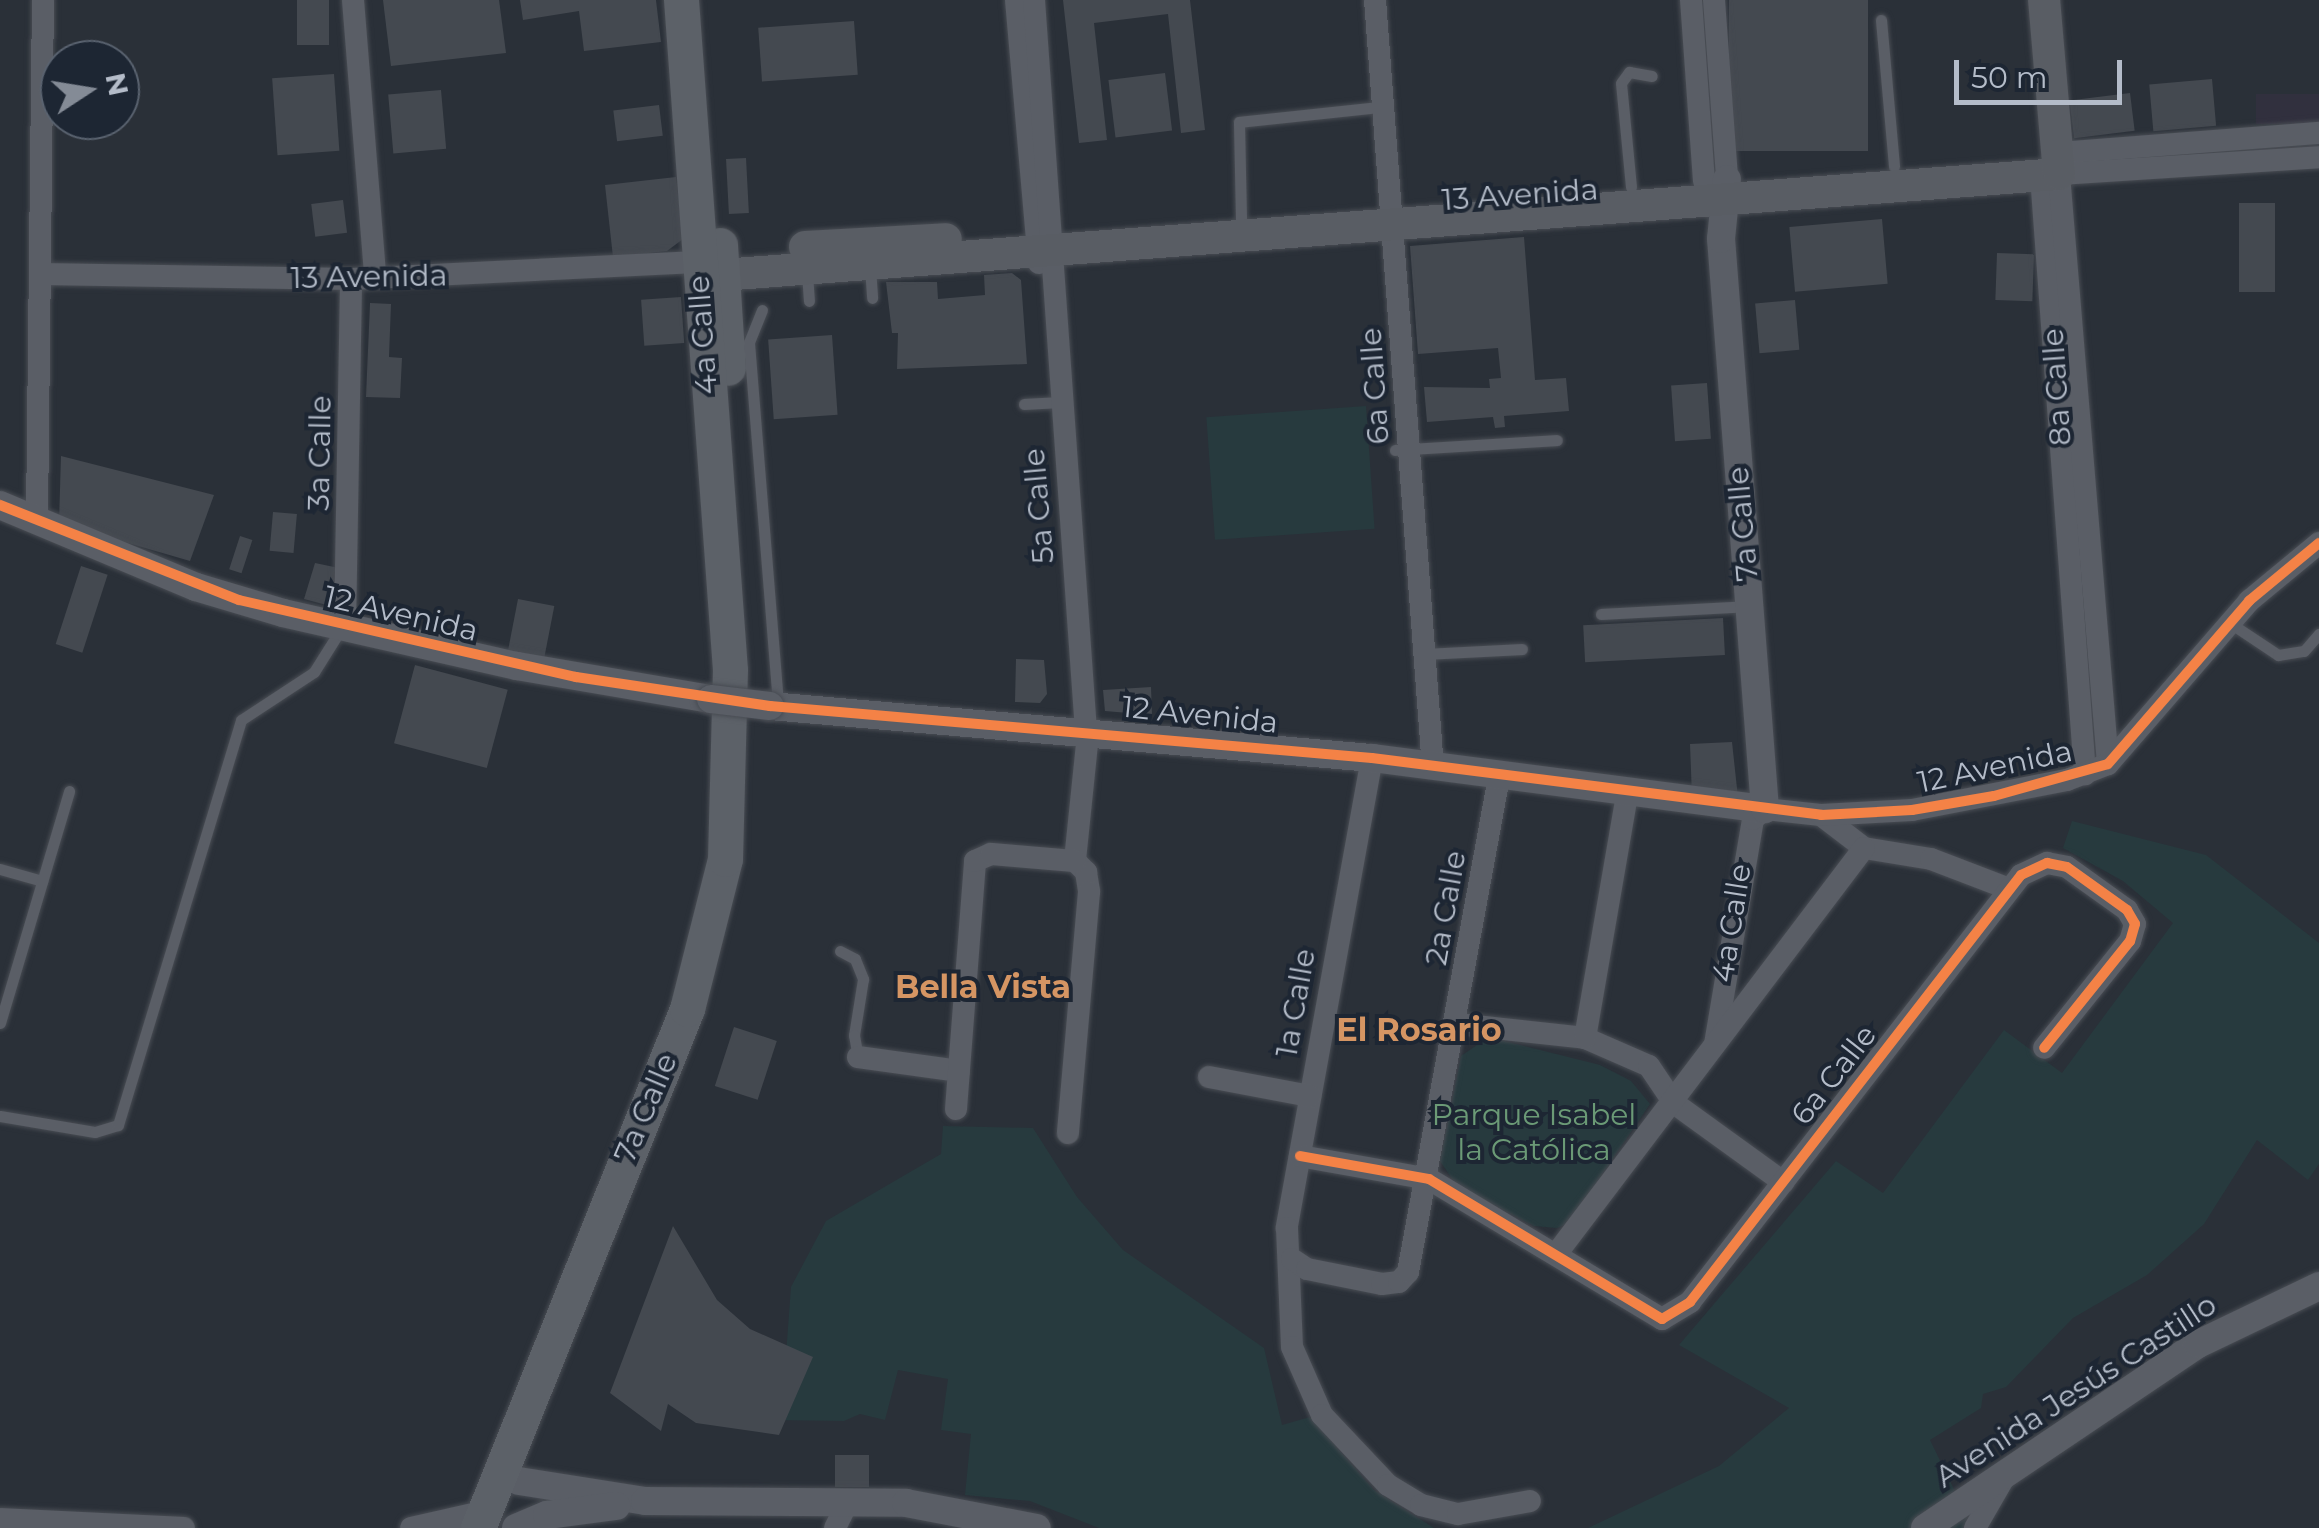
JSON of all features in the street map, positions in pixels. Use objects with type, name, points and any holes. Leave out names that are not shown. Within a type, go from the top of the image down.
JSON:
[{"type":"main road","name":"4a Calle","points":[[681,0],[714,263]]},
{"type":"main road","name":"4a Calle","points":[[702,0],[730,679]]},
{"type":"main road","name":"8a Calle","points":[[2029,0],[2049,164]]},
{"type":"main road","name":"8a Calle","points":[[2044,0],[2049,164]]},
{"type":"main road","name":"13 Avenida","points":[[714,263],[1044,251],[1631,187],[1716,189],[1894,166],[2049,164]]},
{"type":"main road","name":"13 Avenida","points":[[714,263],[808,285],[871,282],[1241,219],[1385,215],[2049,164]]},
{"type":"main road","name":"7a Calle","points":[[495,1524],[519,1481],[692,1053],[730,934],[750,824],[730,679]]},
{"type":"main road","name":"7a Calle","points":[[495,1524],[704,958],[729,814],[730,679]]},
{"type":"street","points":[[37,518],[43,0]]},
{"type":"street","name":"3a Calle","points":[[345,627],[363,278],[353,0]]},
{"type":"street","name":"5a Calle","points":[[1016,0],[1060,402],[1086,729],[1075,861]]},
{"type":"street","name":"5a Calle","points":[[1034,0],[1044,251]]},
{"type":"street","name":"6a Calle","points":[[1362,0],[1370,108],[1385,215]]},
{"type":"street","name":"6a Calle","points":[[1375,0],[1385,215],[1425,766]]},
{"type":"street","name":"7a Calle","points":[[1691,0],[1721,239],[1765,810]]},
{"type":"street","name":"7a Calle","points":[[1714,0],[1716,189]]},
{"type":"street","name":"13 Avenida","points":[[2049,164],[2319,133]]},
{"type":"street","name":"13 Avenida","points":[[2049,164],[2319,157]]},
{"type":"street","name":"8a Calle","points":[[2049,164],[2108,764]]},
{"type":"street","name":"8a Calle","points":[[2049,164],[2086,774]]},
{"type":"street","name":"13 Avenida","points":[[40,274],[363,278],[564,274],[714,263]]},
{"type":"street","name":"12 Avenida","points":[[0,505],[196,586],[345,627],[516,666],[730,679],[774,706],[1086,729],[1372,758],[1627,794],[1821,815],[1912,810],[2086,774],[2108,764],[2230,623],[2319,543]]},
{"type":"street","name":"6a Calle","points":[[1411,570],[1425,654],[1425,766]]},
{"type":"street","name":"1a Calle","points":[[1372,758],[1287,1228],[1292,1259],[1289,1326],[1299,1369],[1322,1415],[1358,1455],[1420,1505],[1458,1514],[1530,1501]]},
{"type":"street","name":"2a Calle","points":[[1292,1259],[1307,1270],[1399,1282],[1412,1258],[1500,777]]},
{"type":"street","points":[[1585,1038],[1627,794]]},
{"type":"street","name":"4a Calle","points":[[1715,1044],[1746,829],[1765,810]]},
{"type":"street","points":[[1821,815],[1864,848],[1931,860],[2009,889]]},
{"type":"street","points":[[1300,1156],[1429,1178],[1557,1253],[1864,848]]},
{"type":"street","points":[[956,1109],[976,861],[990,854],[1075,861],[1086,872],[1089,892],[1068,1133]]},
{"type":"street","name":"6a Calle","points":[[1557,1253],[1662,1319],[1690,1302],[2009,889],[2029,869],[2047,863],[2082,878],[2127,910],[2135,924],[2130,941],[2044,1048]]},
{"type":"street","points":[[1457,1024],[1585,1038],[1649,1066],[1668,1085],[1674,1103],[1783,1182]]},
{"type":"street","points":[[858,1056],[959,1071]]},
{"type":"street","points":[[1210,1077],[1310,1096]]},
{"type":"street","name":"Avenida Jesús Castillo","points":[[1924,1528],[2198,1344],[2319,1286]]},
{"type":"street","points":[[1976,1528],[2004,1476]]},
{"type":"street","points":[[519,1481],[644,1502]]},
{"type":"street","points":[[411,1528],[495,1524],[644,1502],[848,1501],[949,1508],[1037,1528]]},
{"type":"street","points":[[835,1528],[848,1501]]},
{"type":"street","points":[[0,1519],[184,1528]]},
{"type":"lane","points":[[1881,20],[1894,166]]},
{"type":"lane","points":[[1631,187],[1622,82],[1630,72],[1652,76]]},
{"type":"lane","points":[[1241,219],[1239,122],[1370,108]]},
{"type":"lane","points":[[762,310],[749,342],[774,706]]},
{"type":"lane","points":[[1024,404],[1060,402]]},
{"type":"lane","points":[[1402,450],[1557,440]]},
{"type":"lane","points":[[1601,614],[1750,606]]},
{"type":"lane","points":[[2230,623],[2278,655],[2304,650],[2319,634]]},
{"type":"lane","points":[[0,1116],[95,1132],[118,1125],[241,720],[314,672],[333,634],[345,627]]},
{"type":"lane","points":[[1425,654],[1522,649]]},
{"type":"lane","points":[[0,1023],[69,791]]},
{"type":"lane","points":[[0,868],[42,880]]},
{"type":"lane","points":[[840,951],[856,960],[863,980],[854,1035],[858,1056]]},
{"type":"shaded area","points":[[2256,94],[2319,94],[2319,124],[2256,124]]},
{"type":"green space","points":[[1366,406],[1375,529],[1215,540],[1206,417]]},
{"type":"green space","points":[[2072,821],[2206,855],[2319,943],[2319,1164],[2308,1180],[2257,1140],[2204,1224],[2147,1275],[2073,1318],[2006,1387],[1983,1394],[1981,1408],[1930,1440],[1968,1518],[1963,1528],[1588,1528],[1719,1466],[1789,1408],[1679,1345],[1836,1161],[1883,1193],[2004,1030],[2062,1073],[2173,923],[2123,881],[2063,848]]},
{"type":"green space","name":"Parque Isabel la Católica","points":[[1500,1040],[1600,1065],[1631,1081],[1650,1104],[1569,1223],[1557,1228],[1534,1226],[1457,1186],[1440,1161],[1461,1056],[1483,1041]]},
{"type":"green space","points":[[943,1126],[1033,1128],[1077,1197],[1123,1250],[1264,1348],[1282,1425],[1310,1417],[1374,1490],[1434,1528],[1099,1528],[1030,1501],[965,1495],[971,1434],[941,1430],[948,1379],[898,1370],[885,1420],[860,1414],[844,1421],[772,1420],[784,1382],[791,1287],[826,1221],[941,1154]]},
{"type":"building","points":[[297,0],[329,0],[329,45],[297,45]]},
{"type":"building","points":[[383,0],[499,0],[506,53],[391,66]]},
{"type":"building","points":[[520,0],[656,0],[661,42],[584,51],[579,11],[523,20]]},
{"type":"building","points":[[1063,0],[1190,0],[1205,130],[1181,133],[1168,14],[1094,23],[1107,140],[1079,143]]},
{"type":"building","points":[[1729,0],[1868,0],[1868,151],[1729,151]]},
{"type":"building","points":[[854,21],[858,75],[762,82],[758,28]]},
{"type":"building","points":[[1165,73],[1172,131],[1115,138],[1108,80]]},
{"type":"building","points":[[334,74],[339,151],[278,155],[272,78]]},
{"type":"building","points":[[2212,79],[2216,126],[2153,131],[2149,84]]},
{"type":"building","points":[[441,90],[446,149],[393,153],[388,95]]},
{"type":"building","points":[[2130,93],[2135,131],[2074,138],[2069,100]]},
{"type":"building","points":[[659,105],[663,136],[617,141],[613,111]]},
{"type":"building","points":[[746,158],[749,213],[729,214],[726,159]]},
{"type":"building","points":[[676,177],[683,239],[667,251],[613,257],[605,185]]},
{"type":"building","points":[[343,200],[347,233],[315,237],[311,204]]},
{"type":"building","points":[[2239,203],[2275,203],[2275,292],[2239,292]]},
{"type":"building","points":[[1882,219],[1888,284],[1795,292],[1789,227]]},
{"type":"building","points":[[1524,237],[1535,380],[1566,378],[1569,411],[1504,416],[1505,427],[1495,428],[1493,417],[1427,422],[1424,387],[1490,388],[1489,379],[1501,378],[1498,348],[1418,354],[1410,246]]},
{"type":"building","points":[[1997,253],[2034,254],[2032,301],[1995,300]]},
{"type":"building","points":[[1012,273],[1021,280],[1027,364],[897,369],[898,333],[892,333],[886,282],[937,282],[938,299],[985,295],[984,275]]},
{"type":"building","points":[[681,297],[684,343],[644,346],[641,300]]},
{"type":"building","points":[[1795,300],[1799,350],[1760,353],[1755,303]]},
{"type":"building","points":[[370,303],[391,304],[389,357],[402,358],[400,398],[366,397]]},
{"type":"building","points":[[832,335],[838,415],[774,419],[768,339]]},
{"type":"building","points":[[1707,383],[1711,439],[1675,441],[1671,386]]},
{"type":"building","points":[[61,456],[214,495],[190,561],[59,523]]},
{"type":"building","points":[[273,512],[297,514],[294,553],[270,551]]},
{"type":"building","points":[[240,536],[252,540],[242,573],[229,569]]},
{"type":"building","points":[[315,563],[339,568],[334,607],[304,599]]},
{"type":"building","points":[[81,566],[108,575],[82,653],[56,644]]},
{"type":"building","points":[[518,599],[554,606],[544,660],[508,653]]},
{"type":"building","points":[[1723,618],[1725,655],[1585,662],[1583,625]]},
{"type":"building","points":[[1016,659],[1044,660],[1047,694],[1040,703],[1015,702]]},
{"type":"building","points":[[415,665],[508,690],[487,768],[394,743]]},
{"type":"building","points":[[1151,687],[1152,715],[1105,711],[1103,690]]},
{"type":"building","points":[[1732,742],[1738,798],[1692,796],[1690,744]]},
{"type":"building","points":[[734,1027],[777,1041],[758,1100],[715,1086]]},
{"type":"building","points":[[673,1226],[717,1300],[750,1329],[813,1357],[779,1435],[696,1423],[668,1404],[661,1431],[610,1393]]},
{"type":"building","points":[[835,1455],[869,1455],[869,1487],[835,1487]]},
{"type":"cycle path","points":[[0,505],[239,600],[576,677],[770,706],[1372,758],[1821,815],[1912,810],[1994,796],[2108,764],[2249,601],[2319,543]]},
{"type":"cycle path","points":[[1300,1156],[1429,1179],[1662,1319],[1690,1302],[2021,875],[2047,863],[2067,867],[2127,910],[2135,924],[2130,941],[2044,1048]]},
{"type":"district","name":"Bella Vista","points":[[983,987]]},
{"type":"district","name":"El Rosario","points":[[1419,1030]]}]
